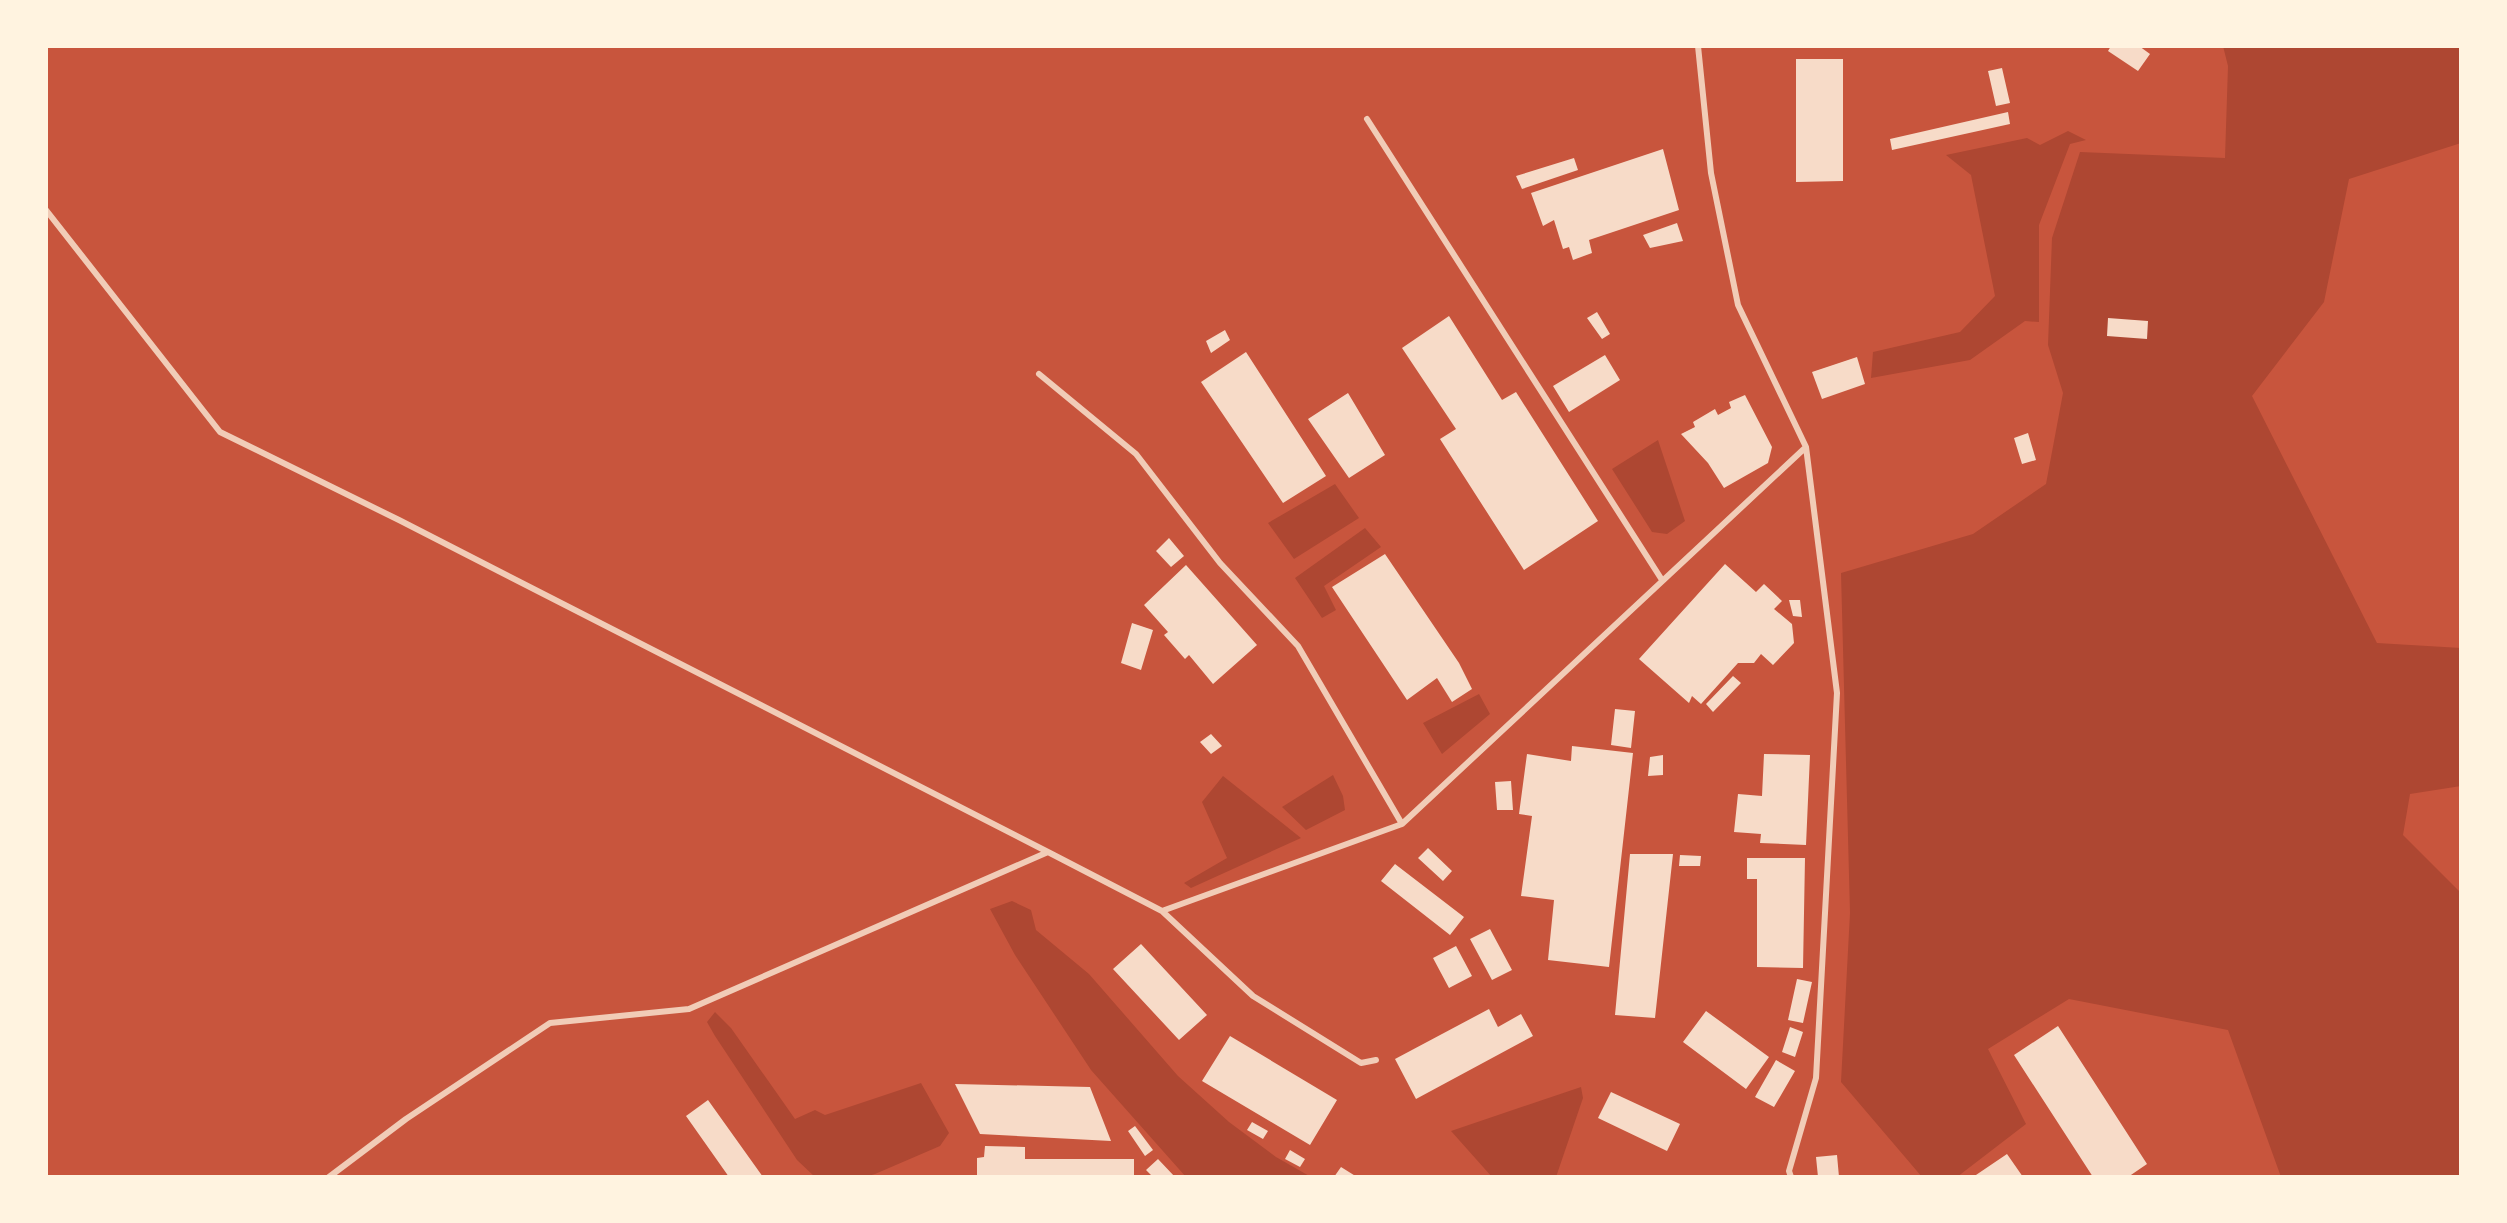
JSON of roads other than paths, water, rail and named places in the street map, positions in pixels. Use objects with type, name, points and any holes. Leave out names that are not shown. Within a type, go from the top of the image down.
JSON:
[{"type":"lane","points":[[1698,46],[1711,173],[1738,305],[1806,447],[1837,693],[1816,1078],[1789,1171],[1791,1177]]},
{"type":"lane","points":[[1367,119],[1662,580]]},
{"type":"lane","points":[[46,210],[220,432],[399,520],[1162,911],[1253,996],[1361,1063],[1376,1060]]},
{"type":"lane","points":[[1039,374],[1136,454],[1220,563],[1298,646],[1402,824]]},
{"type":"lane","points":[[1162,911],[1402,824],[1806,447]]},
{"type":"lane","points":[[329,1177],[406,1119],[550,1023],[689,1009],[1048,852]]}]
